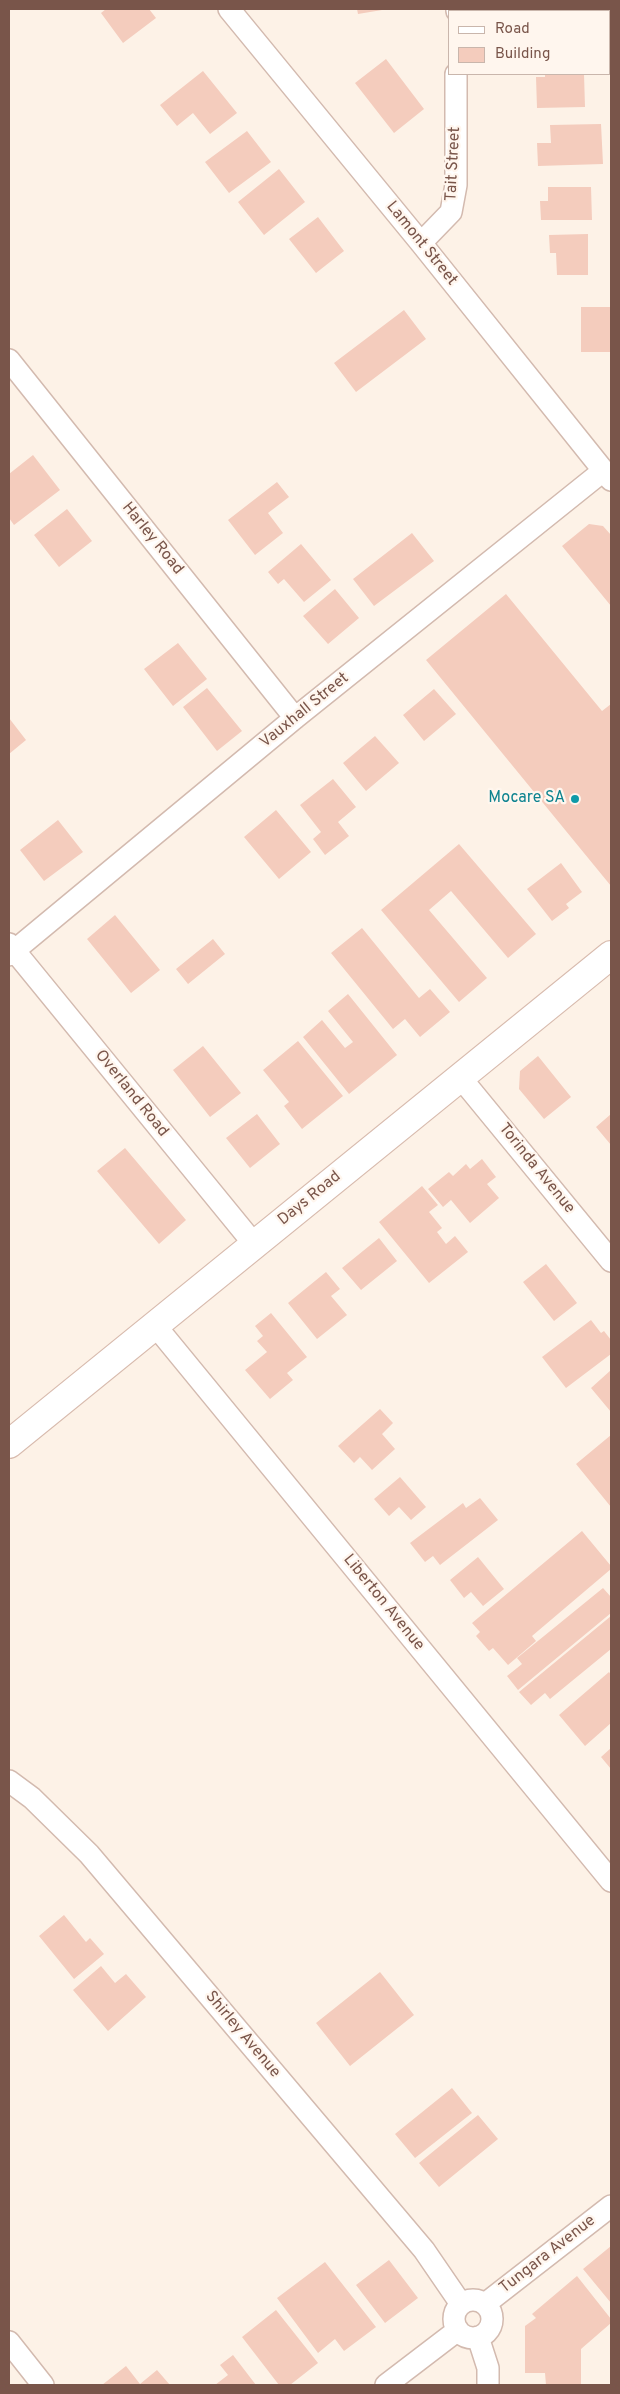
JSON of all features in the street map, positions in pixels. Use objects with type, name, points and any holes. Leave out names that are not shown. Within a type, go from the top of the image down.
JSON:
[{"type":"main road","name":"Days Road","points":[[9,1444],[154,1324],[611,955]]},
{"type":"street","name":"Lamont Street","points":[[229,9],[421,243],[607,476]]},
{"type":"street","name":"Tait Street","points":[[421,243],[451,212],[456,185],[456,75]]},
{"type":"street","name":"Harley Road","points":[[9,360],[295,718]]},
{"type":"street","name":"Vauxhall Street","points":[[11,950],[295,718],[607,476]]},
{"type":"street","name":"Overland Road","points":[[11,950],[254,1244]]},
{"type":"street","name":"Torinda Avenue","points":[[460,1077],[611,1261]]},
{"type":"street","name":"Liberton Avenue","points":[[154,1324],[611,1881]]},
{"type":"street","name":"Shirley Avenue","points":[[9,1780],[32,1798],[89,1854],[424,2250],[461,2304]]},
{"type":"street","name":"Tungara Avenue","points":[[485,2304],[611,2206]]},
{"type":"street","points":[[473,2300],[485,2304],[492,2314],[488,2331],[478,2337],[467,2337],[458,2330],[454,2319],[457,2308],[461,2304],[473,2300]]},
{"type":"street","points":[[386,2385],[458,2330]]},
{"type":"street","points":[[478,2337],[488,2368],[488,2385]]},
{"type":"street","points":[[9,2342],[43,2385]]},
{"type":"building","points":[[106,9],[149,9],[156,18],[123,43],[101,13]]},
{"type":"building","points":[[357,9],[382,9],[382,10],[358,14]]},
{"type":"building","points":[[527,9],[591,9],[591,10]]},
{"type":"building","points":[[611,22],[611,47],[610,47]]},
{"type":"building","points":[[386,59],[424,109],[394,133],[355,83]]},
{"type":"building","points":[[203,71],[237,113],[210,134],[193,113],[177,126],[160,105]]},
{"type":"building","points":[[545,75],[584,75],[585,107],[537,108],[536,77],[545,77]]},
{"type":"building","points":[[601,124],[603,164],[538,166],[537,143],[551,143],[550,125]]},
{"type":"building","points":[[247,131],[271,162],[229,193],[205,162]]},
{"type":"building","points":[[279,169],[305,202],[264,235],[238,202]]},
{"type":"building","points":[[548,187],[591,187],[592,220],[541,220],[540,201],[548,201]]},
{"type":"building","points":[[318,217],[344,251],[316,273],[289,239]]},
{"type":"building","points":[[588,234],[588,275],[557,275],[556,253],[550,253],[549,235]]},
{"type":"building","points":[[581,307],[611,307],[611,352],[581,352]]},
{"type":"building","points":[[404,310],[426,339],[356,392],[334,363]]},
{"type":"building","points":[[33,455],[60,490],[14,525],[9,518],[9,474]]},
{"type":"building","points":[[277,482],[289,497],[268,513],[283,533],[255,555],[228,520]]},
{"type":"building","points":[[67,509],[92,541],[59,567],[34,535]]},
{"type":"building","points":[[589,524],[603,526],[611,535],[611,606],[562,546]]},
{"type":"building","points":[[412,533],[434,561],[374,606],[353,579]]},
{"type":"building","points":[[301,544],[331,580],[304,602],[284,579],[278,584],[268,572]]},
{"type":"building","points":[[335,589],[359,618],[328,644],[303,616]]},
{"type":"building","name":"Mocare SA","points":[[506,594],[602,711],[611,704],[611,886],[426,660]]},
{"type":"building","points":[[178,643],[207,679],[173,706],[144,669]]},
{"type":"building","points":[[207,688],[242,731],[217,751],[183,707]]},
{"type":"building","points":[[434,689],[456,714],[424,741],[403,715]]},
{"type":"building","points":[[9,718],[26,740],[9,754]]},
{"type":"building","points":[[375,736],[399,763],[366,791],[343,763]]},
{"type":"building","points":[[333,779],[356,807],[338,822],[349,836],[325,855],[313,839],[321,832],[300,805]]},
{"type":"building","points":[[276,810],[311,852],[279,879],[244,837]]},
{"type":"building","points":[[58,820],[83,852],[44,881],[20,850]]},
{"type":"building","points":[[459,844],[536,934],[508,958],[451,891],[429,910],[487,978],[459,1002],[381,910]]},
{"type":"building","points":[[561,863],[582,892],[566,904],[569,908],[552,921],[527,889]]},
{"type":"building","points":[[115,915],[160,970],[131,993],[87,939]]},
{"type":"building","points":[[362,928],[419,998],[430,989],[450,1012],[420,1037],[405,1019],[393,1029],[331,953]]},
{"type":"building","points":[[213,939],[225,954],[188,984],[176,969]]},
{"type":"building","points":[[348,994],[397,1055],[349,1094],[303,1037],[322,1020],[345,1048],[353,1042],[328,1011]]},
{"type":"building","points":[[298,1041],[343,1096],[302,1129],[284,1106],[289,1102],[263,1070]]},
{"type":"building","points":[[203,1046],[241,1093],[210,1117],[173,1070]]},
{"type":"building","points":[[538,1056],[571,1097],[544,1119],[519,1089],[520,1071]]},
{"type":"building","points":[[257,1114],[280,1144],[250,1168],[226,1138]]},
{"type":"building","points":[[611,1114],[611,1145],[596,1127]]},
{"type":"building","points":[[125,1148],[186,1220],[159,1244],[97,1171]]},
{"type":"building","points":[[482,1159],[496,1177],[487,1184],[499,1198],[470,1223],[451,1200],[443,1207],[428,1189],[449,1172],[453,1176],[466,1164],[470,1169]]},
{"type":"building","points":[[422,1186],[438,1205],[429,1212],[442,1228],[437,1232],[446,1244],[455,1236],[468,1252],[429,1283],[379,1222]]},
{"type":"building","points":[[379,1238],[397,1261],[361,1290],[342,1268]]},
{"type":"building","points":[[546,1264],[577,1303],[554,1321],[523,1282]]},
{"type":"building","points":[[326,1272],[340,1289],[331,1296],[347,1315],[317,1339],[288,1303]]},
{"type":"building","points":[[271,1313],[307,1357],[287,1373],[293,1380],[270,1399],[245,1370],[267,1352],[257,1341],[263,1336],[255,1326]]},
{"type":"building","points":[[591,1320],[601,1333],[604,1331],[611,1340],[611,1354],[566,1388],[542,1357]]},
{"type":"building","points":[[611,1370],[611,1412],[591,1388]]},
{"type":"building","points":[[380,1409],[393,1423],[382,1434],[395,1449],[372,1470],[360,1457],[354,1463],[338,1446]]},
{"type":"building","points":[[611,1435],[611,1507],[576,1464]]},
{"type":"building","points":[[400,1477],[426,1507],[411,1520],[399,1507],[389,1516],[374,1499]]},
{"type":"building","points":[[480,1498],[498,1520],[440,1565],[433,1556],[425,1562],[410,1543],[463,1503],[466,1508]]},
{"type":"building","points":[[582,1531],[611,1566],[611,1569],[532,1636],[536,1641],[508,1665],[493,1648],[489,1651],[476,1636],[480,1632],[472,1623]]},
{"type":"building","points":[[478,1557],[504,1589],[483,1606],[471,1592],[464,1598],[450,1580]]},
{"type":"building","points":[[603,1588],[611,1597],[611,1613],[518,1690],[507,1676],[522,1664],[517,1658]]},
{"type":"building","points":[[611,1616],[611,1649],[550,1699],[545,1693],[531,1705],[519,1692]]},
{"type":"building","points":[[609,1672],[611,1675],[611,1723],[585,1746],[559,1715]]},
{"type":"building","points":[[611,1748],[611,1769],[601,1757]]},
{"type":"building","points":[[64,1915],[86,1942],[90,1938],[104,1954],[74,1979],[39,1936]]},
{"type":"building","points":[[101,1966],[115,1983],[126,1974],[146,1997],[108,2031],[73,1990]]},
{"type":"building","points":[[380,1972],[414,2015],[350,2066],[316,2023]]},
{"type":"building","points":[[452,2088],[472,2113],[415,2158],[395,2134]]},
{"type":"building","points":[[478,2115],[498,2139],[439,2187],[419,2163]]},
{"type":"building","points":[[611,2246],[611,2303],[583,2269]]},
{"type":"building","points":[[389,2260],[418,2298],[385,2323],[356,2285]]},
{"type":"building","points":[[325,2262],[376,2327],[344,2351],[335,2339],[318,2353],[277,2298]]},
{"type":"building","points":[[577,2276],[611,2319],[611,2323],[581,2349],[581,2385],[546,2385],[545,2373],[525,2373],[525,2326],[536,2318],[532,2314]]},
{"type":"building","points":[[276,2310],[318,2363],[290,2385],[279,2385],[242,2337]]},
{"type":"building","points":[[233,2355],[256,2385],[215,2385],[228,2375],[220,2365]]},
{"type":"building","points":[[126,2366],[140,2384],[157,2370],[170,2385],[102,2385]]},
{"type":"place","name":"Mocare SA","points":[[575,799]]}]
